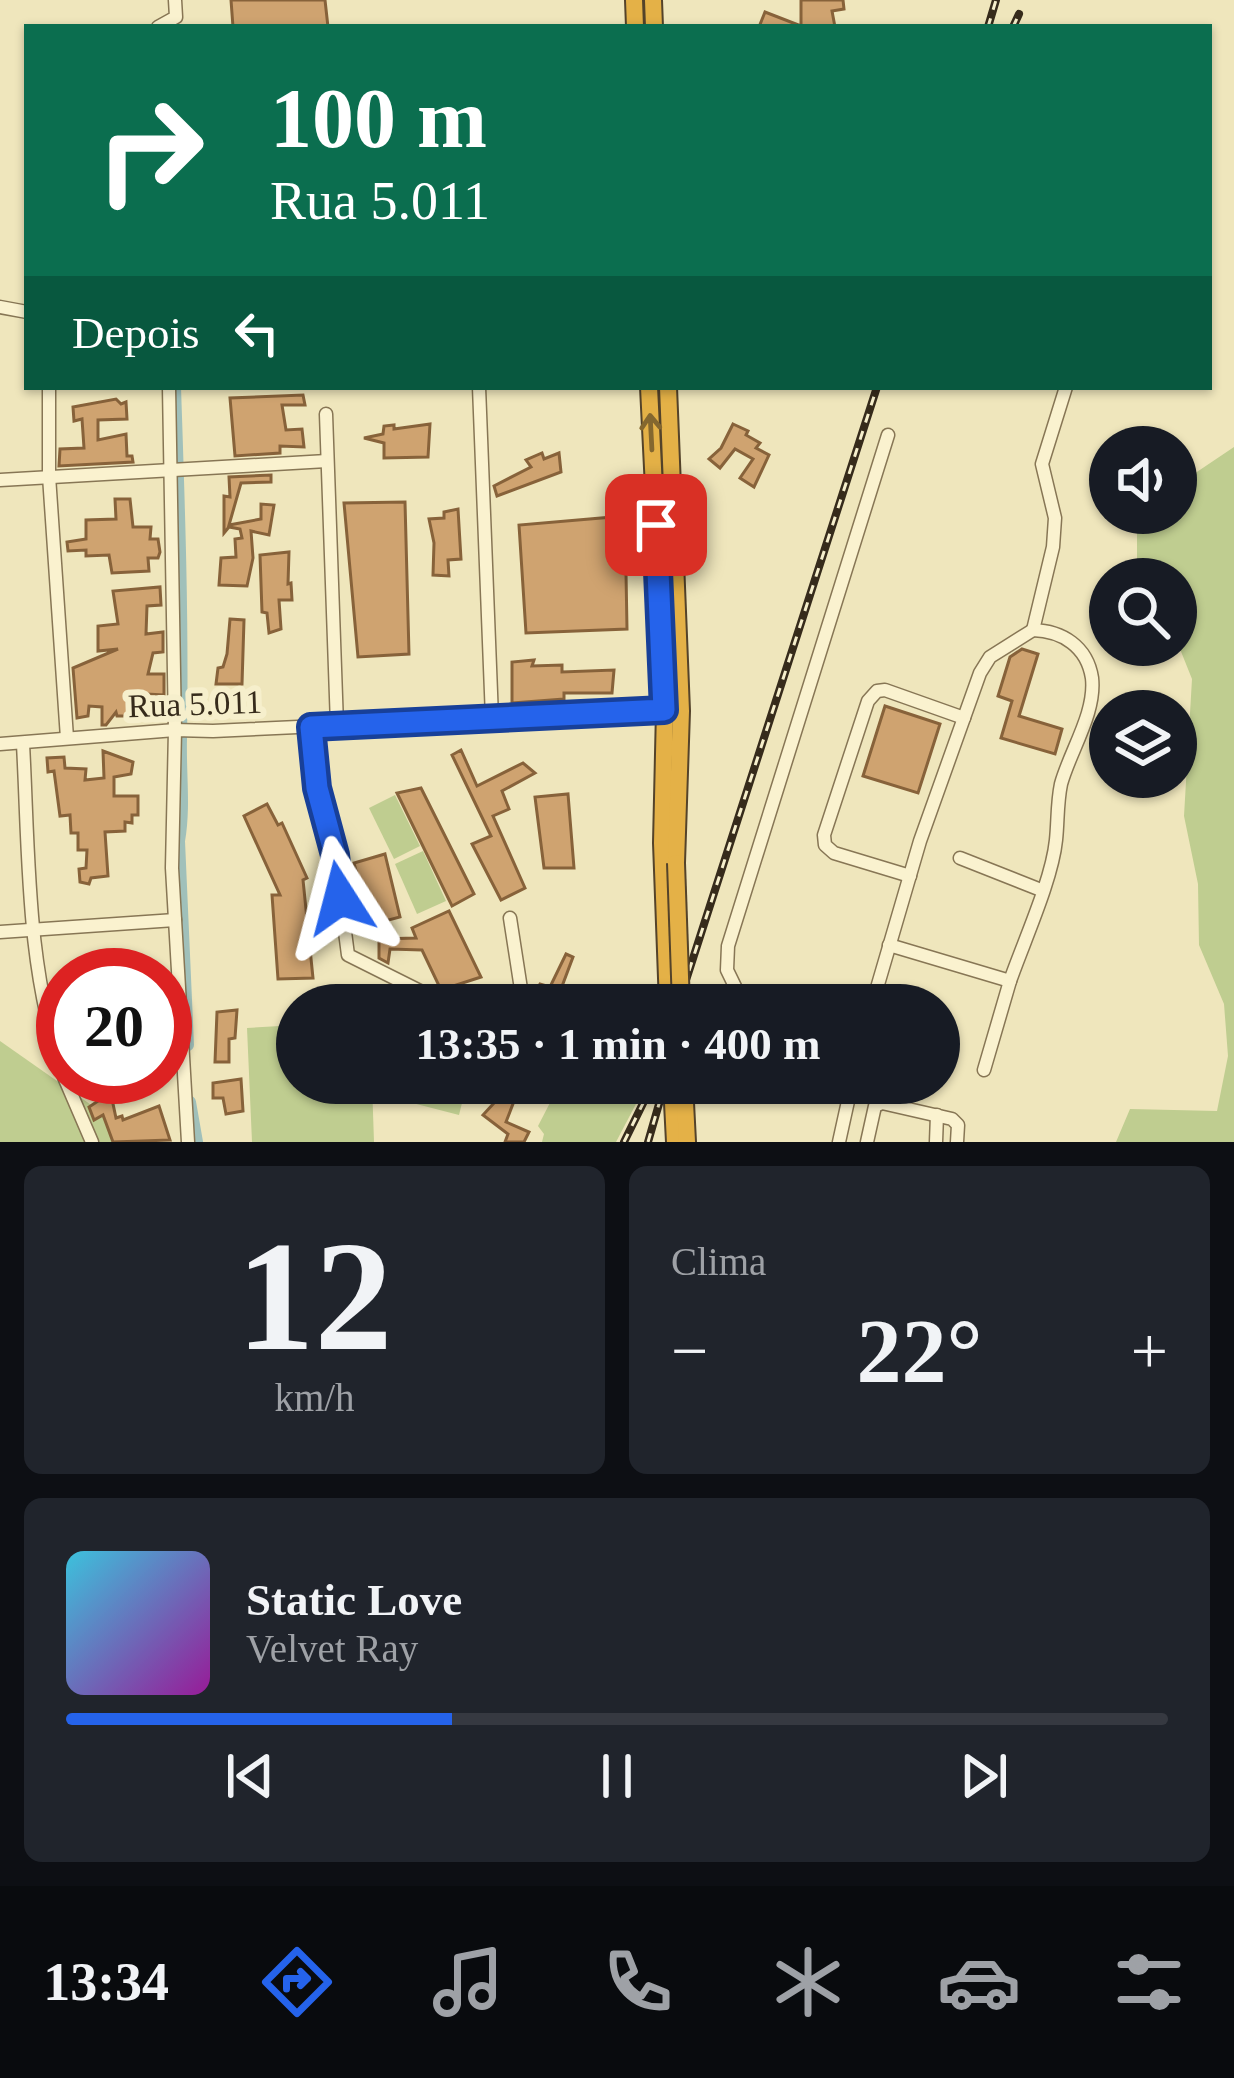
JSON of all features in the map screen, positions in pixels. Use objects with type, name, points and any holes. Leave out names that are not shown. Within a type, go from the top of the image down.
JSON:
[{"type":"highway","points":[[649,390],[673,710],[662,843],[667,984]]},
{"type":"highway","points":[[668,390],[679,984]]},
{"type":"highway","points":[[673,1104],[675,1142]]},
{"type":"highway","points":[[685,1104],[687,1142]]},
{"type":"street","points":[[163,24],[176,17],[175,0]]},
{"type":"street","points":[[50,390],[49,476],[67,738]]},
{"type":"street","points":[[169,390],[176,730],[172,868],[188,1142]]},
{"type":"street","points":[[478,390],[492,718]]},
{"type":"street","points":[[1033,629],[1053,547],[1055,518],[1042,464],[1065,390]]},
{"type":"street","points":[[326,414],[337,725]]},
{"type":"street","points":[[734,984],[727,970],[728,946],[888,435]]},
{"type":"street","points":[[0,480],[327,461]]},
{"type":"street","points":[[878,984],[980,673],[990,657],[1033,629],[1072,640],[1092,676],[1090,702],[1062,782],[1056,841],[984,1070]]},
{"type":"street","points":[[910,876],[834,853],[825,845],[824,835],[868,701],[885,690],[964,718]]},
{"type":"street","name":"Rua 5.011","points":[[0,743],[176,730],[673,710]]},
{"type":"street","points":[[311,727],[317,788],[335,855],[348,955],[406,984]]},
{"type":"street","points":[[23,743],[36,954]]},
{"type":"street","points":[[960,858],[1041,890]]},
{"type":"street","points":[[510,918],[520,984]]},
{"type":"street","points":[[0,932],[175,920]]},
{"type":"street","points":[[890,946],[1010,981]]},
{"type":"street","points":[[867,1142],[870,1116],[882,1102],[952,1119],[958,1125],[957,1142]]},
{"type":"street","points":[[76,1104],[92,1142]]},
{"type":"street","points":[[839,1142],[847,1104]]},
{"type":"street","points":[[936,1142],[938,1115]]},
{"type":"green space","points":[[1234,447],[1234,1142],[1116,1142],[1130,1109],[1217,1111],[1228,1056],[1224,1004],[1199,945],[1198,884],[1184,816],[1185,798],[1197,798],[1197,690],[1191,690],[1187,666],[1197,666],[1197,558],[1137,558],[1137,534],[1197,534],[1197,472]]},
{"type":"green space","points":[[395,795],[420,846],[394,859],[369,808]]},
{"type":"green space","points":[[423,851],[446,901],[417,914],[395,864]]},
{"type":"green space","points":[[276,1026],[276,1104],[373,1104],[374,1142],[252,1142],[247,1028]]},
{"type":"green space","points":[[0,1041],[36,1066],[36,1104],[90,1104],[144,1142],[0,1142]]},
{"type":"green space","points":[[416,1104],[462,1104],[459,1115]]},
{"type":"green space","points":[[549,1104],[636,1104],[616,1142],[542,1142],[544,1134],[538,1126]]},
{"type":"building","points":[[231,0],[325,0],[328,24],[233,24]]},
{"type":"building","points":[[801,0],[843,0],[844,9],[832,11],[834,24],[801,24]]},
{"type":"building","points":[[765,12],[796,24],[760,24]]},
{"type":"building","points":[[303,395],[305,405],[282,405],[286,430],[302,429],[304,447],[280,446],[280,453],[235,456],[230,398]]},
{"type":"building","points":[[116,399],[126,402],[127,419],[98,420],[98,440],[126,434],[127,456],[133,462],[59,466],[60,449],[84,448],[82,419],[74,421],[73,407]]},
{"type":"building","points":[[430,424],[428,457],[384,458],[384,443],[364,438],[383,434],[384,426]]},
{"type":"building","points":[[733,424],[748,431],[746,435],[760,443],[756,448],[769,455],[754,487],[740,478],[753,459],[735,449],[720,468],[709,459],[721,448]]},
{"type":"building","points":[[542,453],[544,459],[559,453],[561,472],[497,496],[494,486],[531,467],[526,460]]},
{"type":"building","points":[[271,475],[271,482],[241,483],[229,525],[261,519],[261,504],[274,505],[269,535],[251,531],[253,558],[247,586],[219,585],[221,558],[236,557],[235,539],[242,538],[240,529],[229,527],[224,533],[229,477]]},
{"type":"building","points":[[115,499],[130,499],[133,527],[151,527],[150,539],[158,539],[160,552],[158,558],[148,558],[149,571],[112,573],[109,555],[68,551],[67,542],[86,539],[86,520],[116,519]]},
{"type":"building","points":[[405,502],[409,654],[358,657],[344,503]]},
{"type":"building","points":[[458,509],[461,559],[448,560],[449,576],[433,575],[429,519],[444,518],[444,512]]},
{"type":"building","points":[[625,516],[627,629],[526,633],[519,525]]},
{"type":"building","points":[[289,552],[292,600],[279,600],[281,629],[269,633],[267,613],[262,612],[260,555]]},
{"type":"building","points":[[160,587],[161,605],[147,606],[146,634],[163,632],[163,652],[153,653],[148,674],[164,674],[164,695],[130,693],[131,716],[117,716],[116,712],[106,725],[102,725],[102,707],[89,706],[88,716],[77,718],[73,668],[118,649],[98,651],[98,626],[118,624],[113,591]]},
{"type":"building","points":[[230,619],[244,620],[242,684],[216,684],[218,668],[223,667],[227,654]]},
{"type":"building","points":[[1022,649],[1038,654],[1019,716],[1062,729],[1055,754],[1001,738],[1012,701],[998,696],[1010,657]]},
{"type":"building","points":[[534,660],[532,666],[562,665],[562,672],[614,670],[612,693],[564,693],[564,699],[512,703],[512,662]]},
{"type":"building","points":[[885,706],[940,724],[918,793],[863,776]]},
{"type":"building","points":[[461,750],[477,786],[523,763],[535,773],[502,791],[509,809],[493,816],[525,888],[501,900],[472,844],[491,836],[452,755]]},
{"type":"building","points":[[103,751],[133,762],[131,774],[114,777],[114,796],[138,796],[138,815],[132,815],[132,823],[125,822],[125,831],[105,832],[108,876],[91,878],[89,884],[80,882],[79,869],[86,868],[87,850],[78,850],[78,833],[71,833],[70,815],[60,816],[54,771],[48,772],[47,758],[64,757],[65,768],[86,769],[85,780],[104,778]]},
{"type":"building","points":[[421,788],[474,894],[452,906],[397,793]]},
{"type":"building","points":[[568,794],[574,868],[544,868],[535,797]]},
{"type":"building","points":[[267,804],[278,825],[282,823],[307,878],[303,880],[313,978],[278,979],[272,895],[280,895],[244,816]]},
{"type":"building","points":[[385,854],[400,917],[370,925],[354,863]]},
{"type":"building","points":[[449,911],[481,977],[438,984],[422,950],[390,949],[388,963],[379,958],[379,939],[416,938],[412,928]]},
{"type":"building","points":[[566,954],[573,957],[563,984],[551,984]]},
{"type":"building","points":[[237,1010],[229,1062],[215,1062],[217,1012]]},
{"type":"building","points":[[241,1079],[243,1111],[226,1114],[223,1098],[213,1098],[213,1083]]},
{"type":"building","points":[[113,1104],[116,1118],[123,1120],[159,1106],[170,1140],[113,1142],[103,1115],[94,1120],[89,1107]]},
{"type":"building","points":[[493,1104],[513,1104],[506,1122],[529,1132],[524,1142],[505,1142],[508,1134],[483,1115]]},
{"type":"waterway","points":[[175,390],[184,948]]},
{"type":"waterway","points":[[190,1104],[197,1142]]},
{"type":"railway","points":[[989,24],[996,0]]},
{"type":"railway","points":[[1014,24],[1019,14]]},
{"type":"railway","points":[[685,984],[876,390]]},
{"type":"railway","points":[[624,1142],[643,1104]]},
{"type":"railway","points":[[648,1142],[659,1104]]},
{"type":"route","points":[[340,898],[335,855],[317,788],[311,727],[664,710],[656,525]]}]
